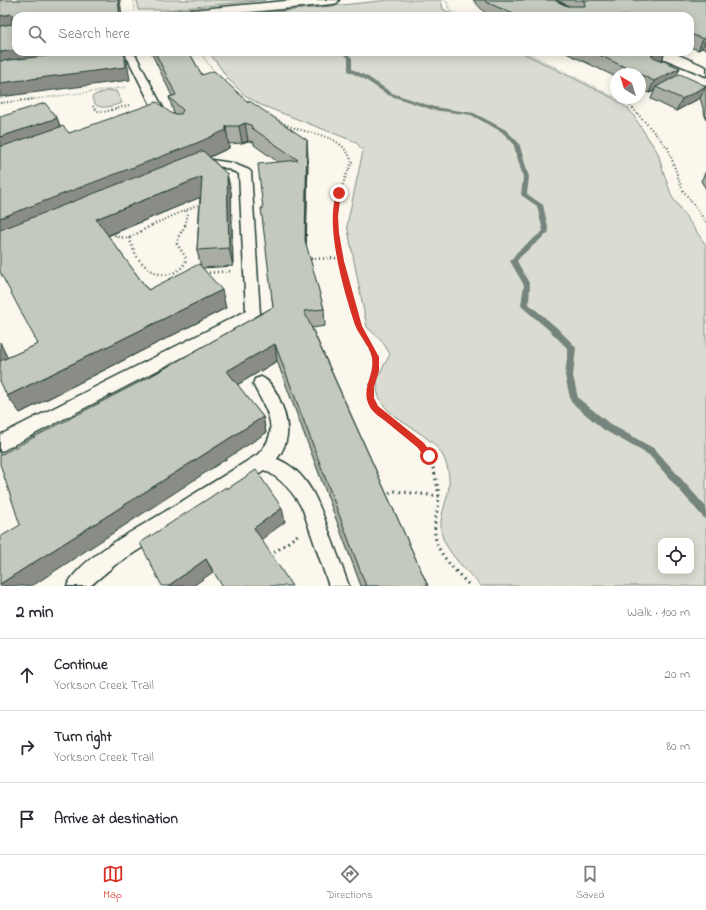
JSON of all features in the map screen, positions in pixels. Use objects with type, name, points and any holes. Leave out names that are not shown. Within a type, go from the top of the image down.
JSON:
[{"type":"street","points":[[212,12],[333,0]]},
{"type":"street","points":[[669,56],[706,72]]},
{"type":"lane","points":[[101,59],[119,56]]},
{"type":"lane","points":[[132,56],[161,110],[136,116]]},
{"type":"lane","points":[[0,444],[253,314],[245,172],[225,163],[205,164],[190,170]]},
{"type":"lane","points":[[77,586],[108,558],[263,461],[272,452],[278,438],[280,425],[271,401],[261,384]]},
{"type":"lane","points":[[263,461],[282,471],[304,493],[311,506],[339,586]]},
{"type":"path","points":[[134,0],[135,12]]},
{"type":"path","points":[[446,0],[450,11],[452,12]]},
{"type":"path","points":[[203,56],[217,76]]},
{"type":"path","points":[[533,56],[610,95]]},
{"type":"path","points":[[0,103],[146,84]]},
{"type":"path","points":[[93,106],[97,111],[104,112],[132,104]]},
{"type":"path","points":[[629,104],[668,148],[682,189],[706,222]]},
{"type":"path","points":[[270,115],[290,126],[330,139],[348,150],[352,162],[339,193],[335,216],[340,258],[359,327],[375,357],[376,371],[370,387],[370,398],[375,408],[383,416],[422,446],[429,456],[439,496],[434,526],[436,541],[444,555],[470,586]]},
{"type":"path","points":[[108,228],[117,237],[129,238],[146,228],[206,200]]},
{"type":"path","points":[[129,238],[138,258],[160,275],[165,276],[181,269],[185,264],[186,258],[179,250],[177,244],[178,239],[186,225],[188,214],[186,210]]},
{"type":"path","points":[[301,260],[340,258]]},
{"type":"path","points":[[198,274],[250,269]]},
{"type":"path","points":[[380,496],[394,491],[439,496]]},
{"type":"path","points":[[266,559],[301,532]]},
{"type":"shaded area","points":[[137,0],[265,0],[165,10],[138,10]]},
{"type":"shaded area","points":[[389,0],[441,0],[443,9],[448,12],[276,12]]},
{"type":"shaded area","points":[[212,56],[529,56],[610,96],[610,104],[622,104],[629,109],[658,153],[672,197],[706,245],[706,586],[481,586],[465,570],[450,551],[441,531],[449,482],[448,471],[444,458],[428,439],[385,407],[379,396],[377,380],[390,354],[382,341],[367,327],[347,225],[363,151],[356,142],[261,105],[246,96],[229,80]]},
{"type":"shaded area","points":[[107,91],[116,91],[122,103],[104,107],[97,105],[92,97]]},
{"type":"building","points":[[0,0],[118,0],[120,12],[12,12],[12,14],[0,16]]},
{"type":"building","points":[[485,0],[554,0],[567,6],[585,6],[584,1],[582,0],[706,0],[706,37],[703,39],[694,35],[694,12],[509,12],[486,2]]},
{"type":"building","points":[[12,24],[12,50],[0,52],[0,26]]},
{"type":"building","points":[[45,56],[125,56],[126,67],[0,83],[0,61]]},
{"type":"building","points":[[157,56],[191,56],[202,75],[214,71],[248,102],[248,100],[307,140],[305,240],[324,309],[304,311],[428,586],[366,586],[275,344],[227,371],[263,417],[0,584],[0,537],[20,525],[0,464],[0,455],[151,376],[273,307],[261,208],[263,209],[258,164],[298,160],[252,128],[251,125],[245,123],[239,126],[226,126],[226,130],[197,143],[0,218],[0,147],[63,126],[69,133],[157,102],[172,114],[181,114],[183,110],[169,97],[176,95]]},
{"type":"building","points":[[601,56],[651,56],[680,68],[654,81],[646,77],[646,68],[627,68]]},
{"type":"building","points":[[680,74],[706,86],[682,99],[656,87]]},
{"type":"building","points":[[45,103],[57,118],[0,137],[0,117]]},
{"type":"building","points":[[203,151],[227,174],[229,248],[197,250],[202,177],[96,219],[148,290],[199,264],[222,290],[7,396],[0,381],[0,361],[38,344],[0,272],[0,230]]},
{"type":"building","points":[[256,470],[282,508],[254,528],[292,586],[222,586],[206,559],[168,586],[162,586],[140,543],[226,487],[227,489]]},
{"type":"waterway","points":[[348,56],[350,58],[350,70],[366,78],[390,94],[433,108],[472,114],[504,131],[516,143],[526,177],[524,195],[540,205],[546,232],[519,254],[513,261],[527,285],[525,305],[572,348],[569,376],[574,400],[607,427],[652,452],[706,514]]},
{"type":"route","points":[[339,193],[335,216],[336,233],[341,261],[359,327],[375,357],[376,371],[370,387],[370,398],[375,408],[383,416],[422,446],[429,456]]}]
